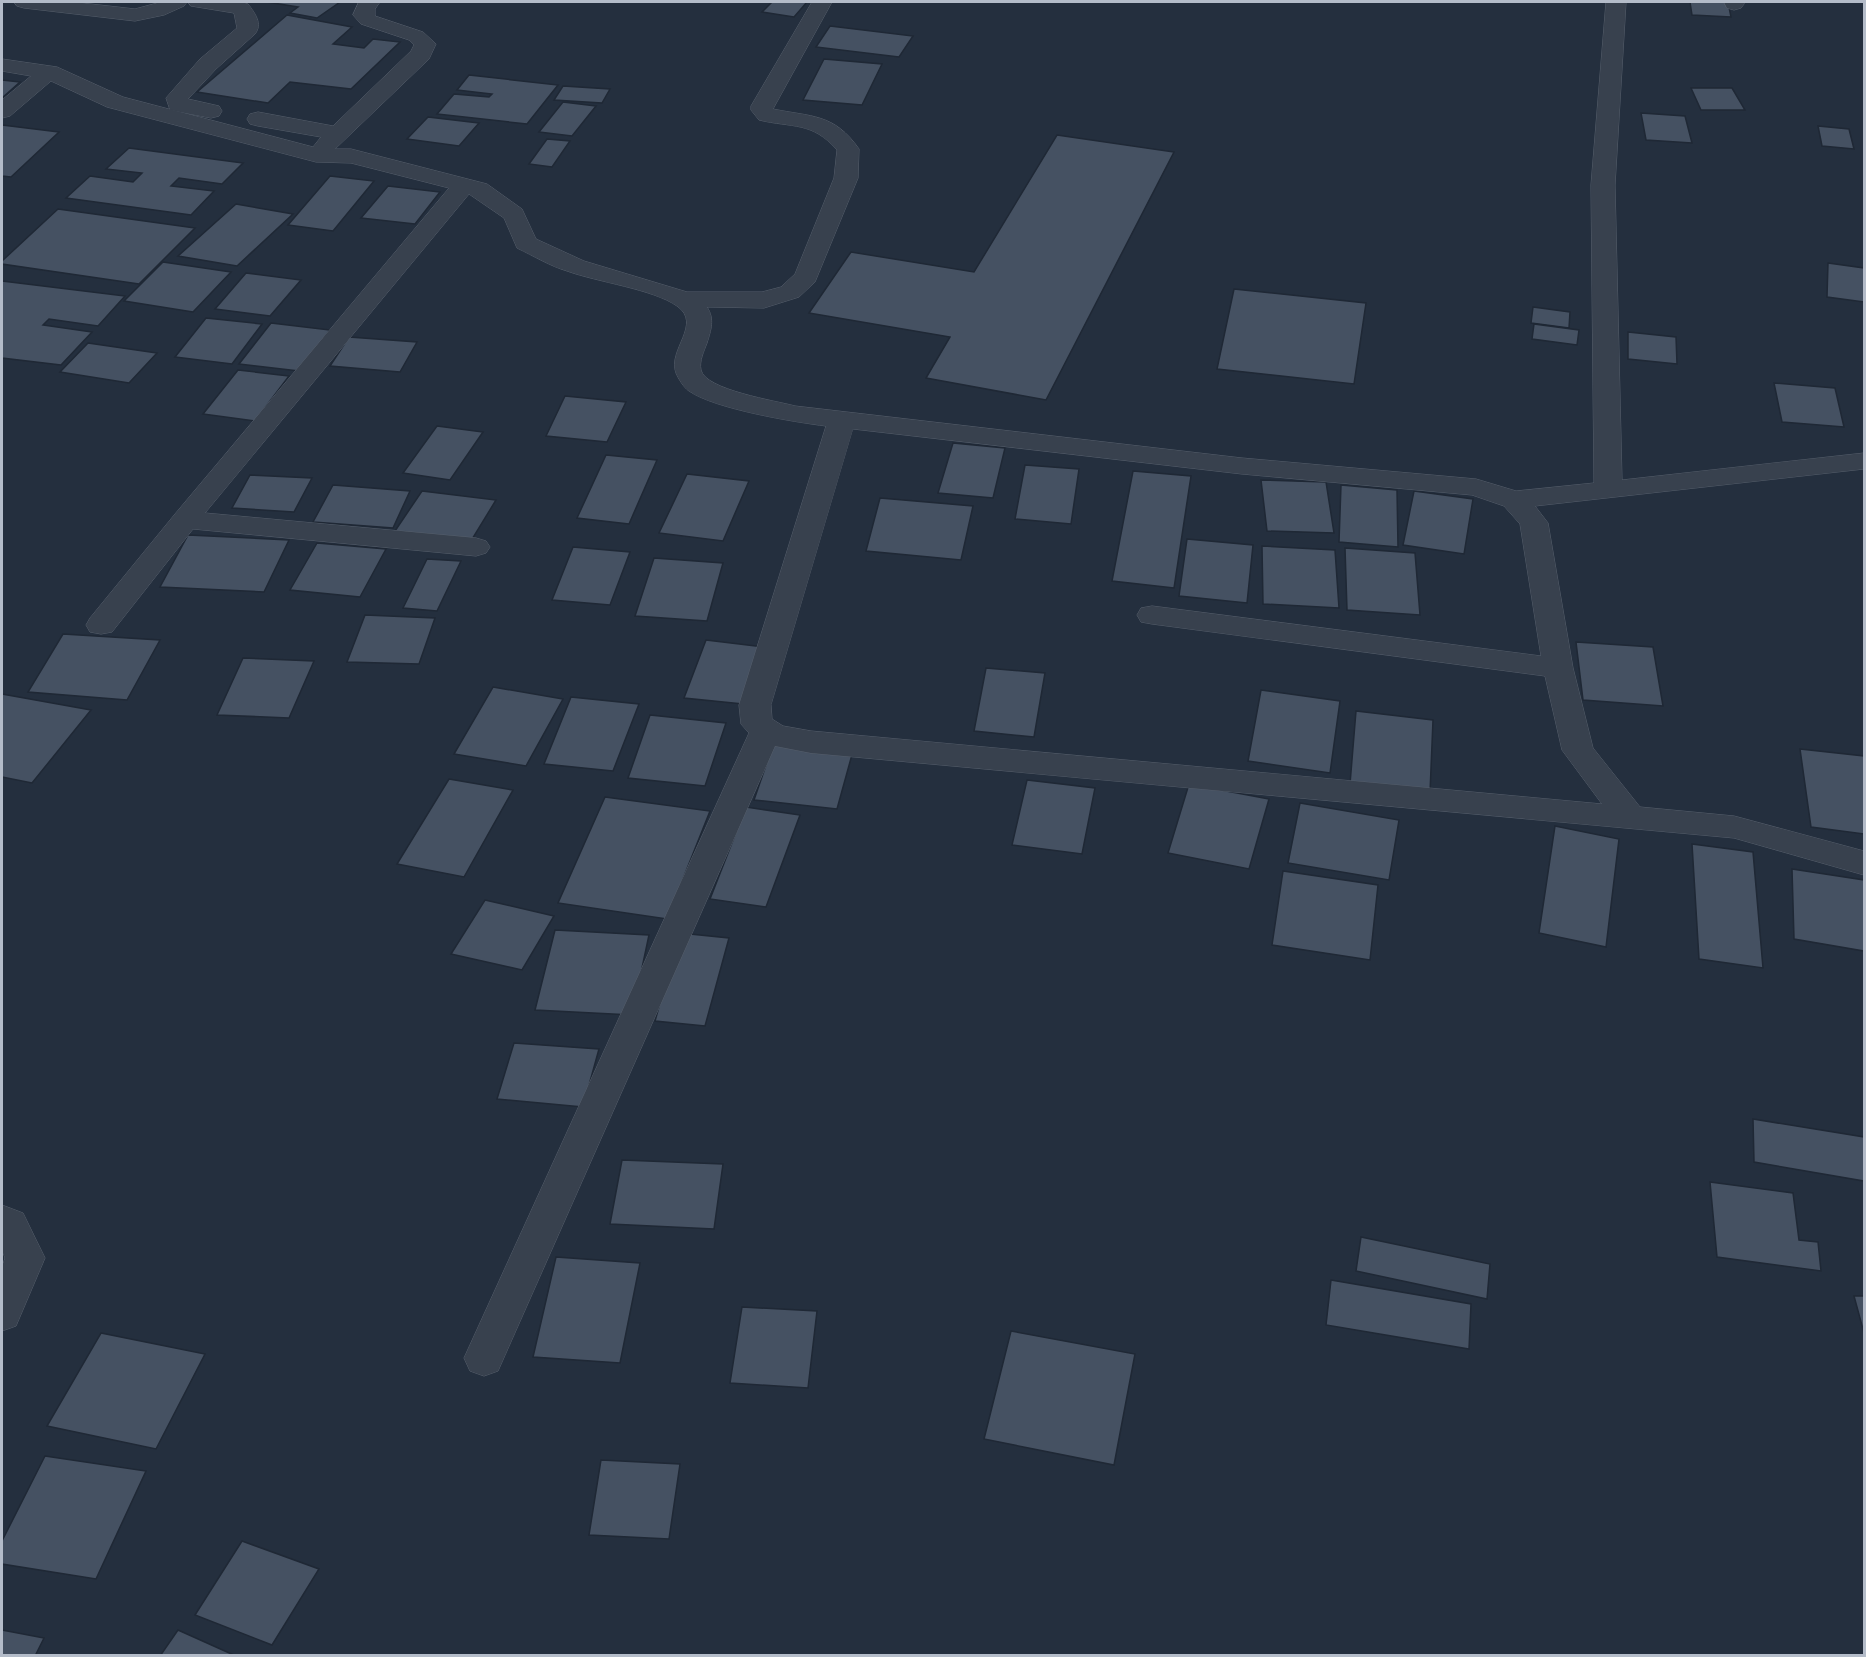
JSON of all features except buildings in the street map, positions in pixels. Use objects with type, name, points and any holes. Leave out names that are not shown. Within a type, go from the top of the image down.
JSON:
[{"type":"street","points":[[24,2],[135,15],[157,11],[177,2]]},
{"type":"street","points":[[198,2],[241,8],[247,18],[248,30],[208,64],[179,94],[176,101],[178,105],[340,134]]},
{"type":"street","points":[[316,155],[421,54],[425,44],[416,36],[368,20],[363,15],[370,2]]},
{"type":"street","points":[[2,65],[49,72],[115,102],[316,155],[351,156],[479,189],[514,214],[526,243],[575,266],[684,299],[764,300],[790,292],[807,277],[846,178],[848,149],[835,131],[817,122],[767,115],[762,110],[762,106],[822,2]]},
{"type":"street","points":[[1608,489],[1602,185],[1616,2]]},
{"type":"street","points":[[2,111],[49,72]]},
{"type":"street","points":[[101,625],[185,520],[464,185]]},
{"type":"street","points":[[684,299],[696,310],[700,326],[688,357],[688,371],[697,385],[722,396],[795,414],[1242,466],[1476,487],[1514,500],[1864,461]]},
{"type":"street","points":[[842,419],[755,705],[757,724],[774,735],[823,744],[1734,827],[1864,863]]},
{"type":"street","points":[[1514,500],[1533,523],[1558,668],[1578,750],[1630,818]]},
{"type":"street","points":[[185,520],[476,547]]},
{"type":"street","points":[[1152,615],[1558,668]]},
{"type":"street","points":[[484,1358],[766,731]]},
{"type":"street","points":[[2,1221],[9,1224],[25,1258],[2,1314]]}]
